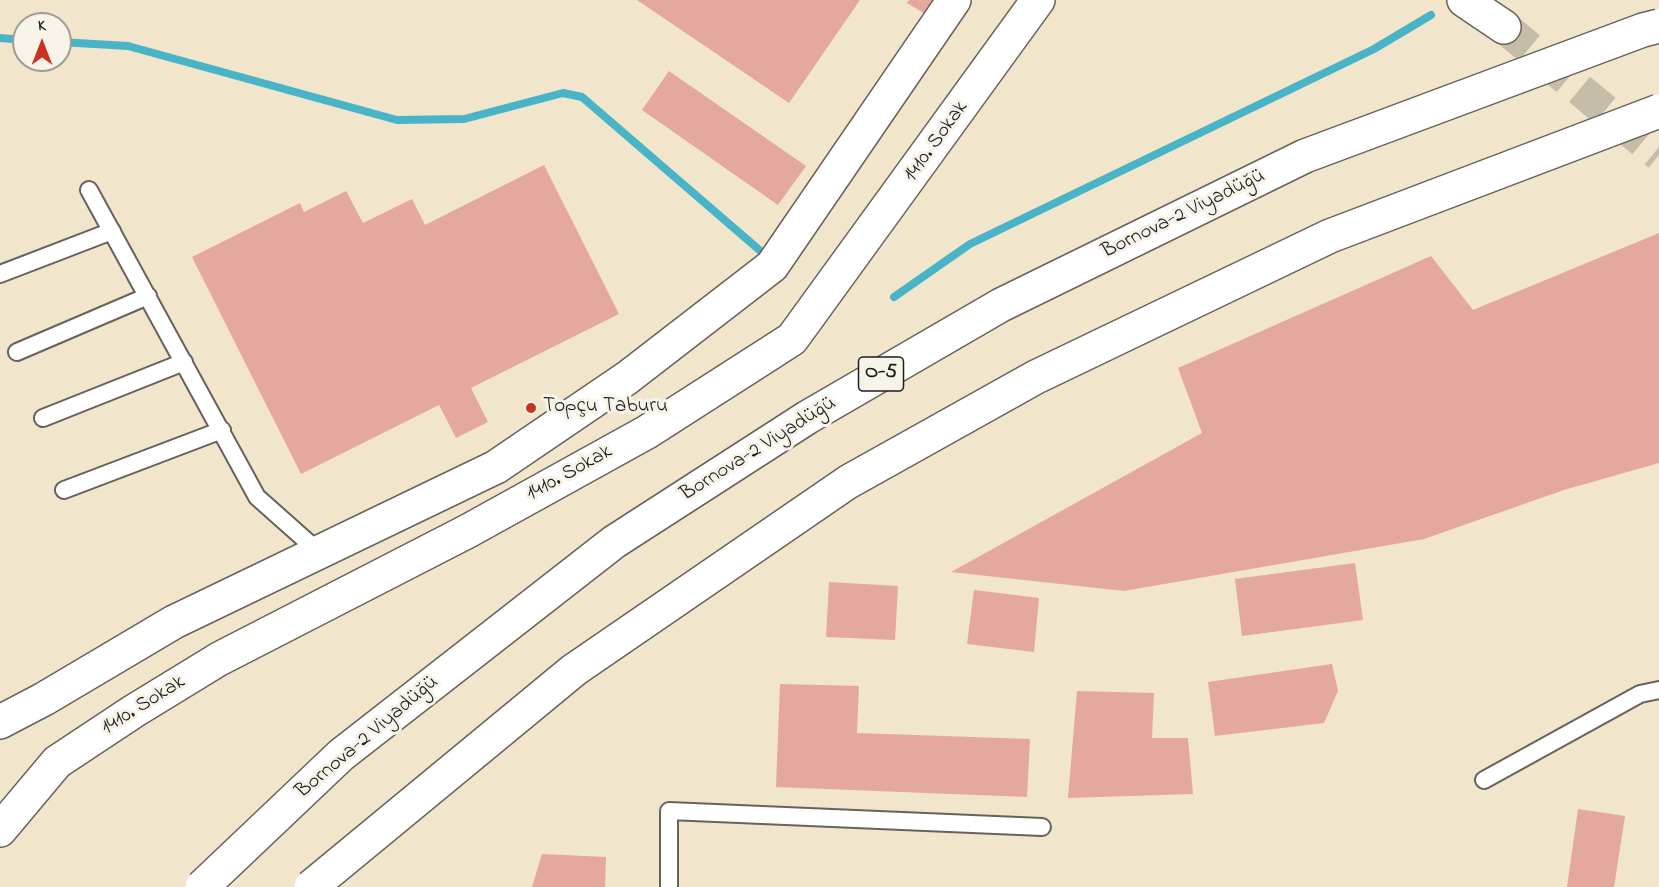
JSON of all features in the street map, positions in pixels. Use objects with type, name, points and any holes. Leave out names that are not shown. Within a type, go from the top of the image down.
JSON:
[{"type":"main road","name":"1410. Sokak","points":[[0,722],[44,699],[174,622],[496,467],[627,378],[772,266],[954,0]]},
{"type":"main road","name":"1410. Sokak","points":[[0,830],[57,762],[134,711],[219,659],[468,531],[647,432],[792,339],[1038,0]]},
{"type":"main road","points":[[1464,0],[1504,27]]},
{"type":"main road","name":"Bornova-2 Viyadüğü","points":[[202,887],[342,755],[614,542],[808,417],[1001,305],[1305,156],[1642,30],[1659,26]]},
{"type":"main road","points":[[311,887],[574,670],[848,482],[1036,377],[1330,236],[1659,111]]},
{"type":"lane","points":[[89,190],[257,497],[320,553]]},
{"type":"lane","points":[[0,274],[112,231]]},
{"type":"lane","points":[[17,352],[148,296]]},
{"type":"lane","points":[[43,418],[184,362]]},
{"type":"lane","points":[[64,490],[222,430]]},
{"type":"lane","points":[[1484,780],[1640,694],[1659,690]]},
{"type":"lane","points":[[669,887],[669,811],[1042,827]]},
{"type":"building","points":[[637,0],[860,0],[789,103]]},
{"type":"building","points":[[909,0],[941,0],[930,17],[907,3]]},
{"type":"building","points":[[669,71],[806,166],[778,205],[642,110]]},
{"type":"building","points":[[544,165],[619,314],[471,388],[488,422],[456,438],[439,405],[301,474],[192,257],[300,203],[304,212],[346,191],[363,223],[412,199],[425,225]]},
{"type":"building","points":[[1659,233],[1659,463],[1564,490],[1424,539],[1124,591],[951,572],[1202,433],[1178,368],[1431,256],[1473,310]]},
{"type":"building","points":[[1355,563],[1363,620],[1242,636],[1235,579]]},
{"type":"building","points":[[829,582],[898,586],[895,640],[826,637]]},
{"type":"building","points":[[974,590],[1039,598],[1034,652],[967,644]]},
{"type":"building","points":[[1332,664],[1338,691],[1324,723],[1215,736],[1208,682]]},
{"type":"building","points":[[780,684],[859,686],[857,733],[1030,739],[1027,797],[776,787]]},
{"type":"building","points":[[1077,691],[1154,693],[1152,738],[1188,738],[1193,794],[1068,798]]},
{"type":"building","points":[[1578,809],[1625,816],[1614,887],[1567,887]]},
{"type":"building","points":[[542,854],[606,857],[605,887],[532,887]]},
{"type":"waterway","points":[[894,297],[970,244],[1374,49],[1431,15]]},
{"type":"waterway","points":[[0,38],[12,39]]},
{"type":"waterway","points":[[72,43],[128,46],[397,120],[464,119],[563,93],[582,97],[764,254]]},
{"type":"tunnel","points":[[1504,27],[1659,155]]},
{"type":"place","name":"Topçu Taburu","points":[[531,408]]}]
